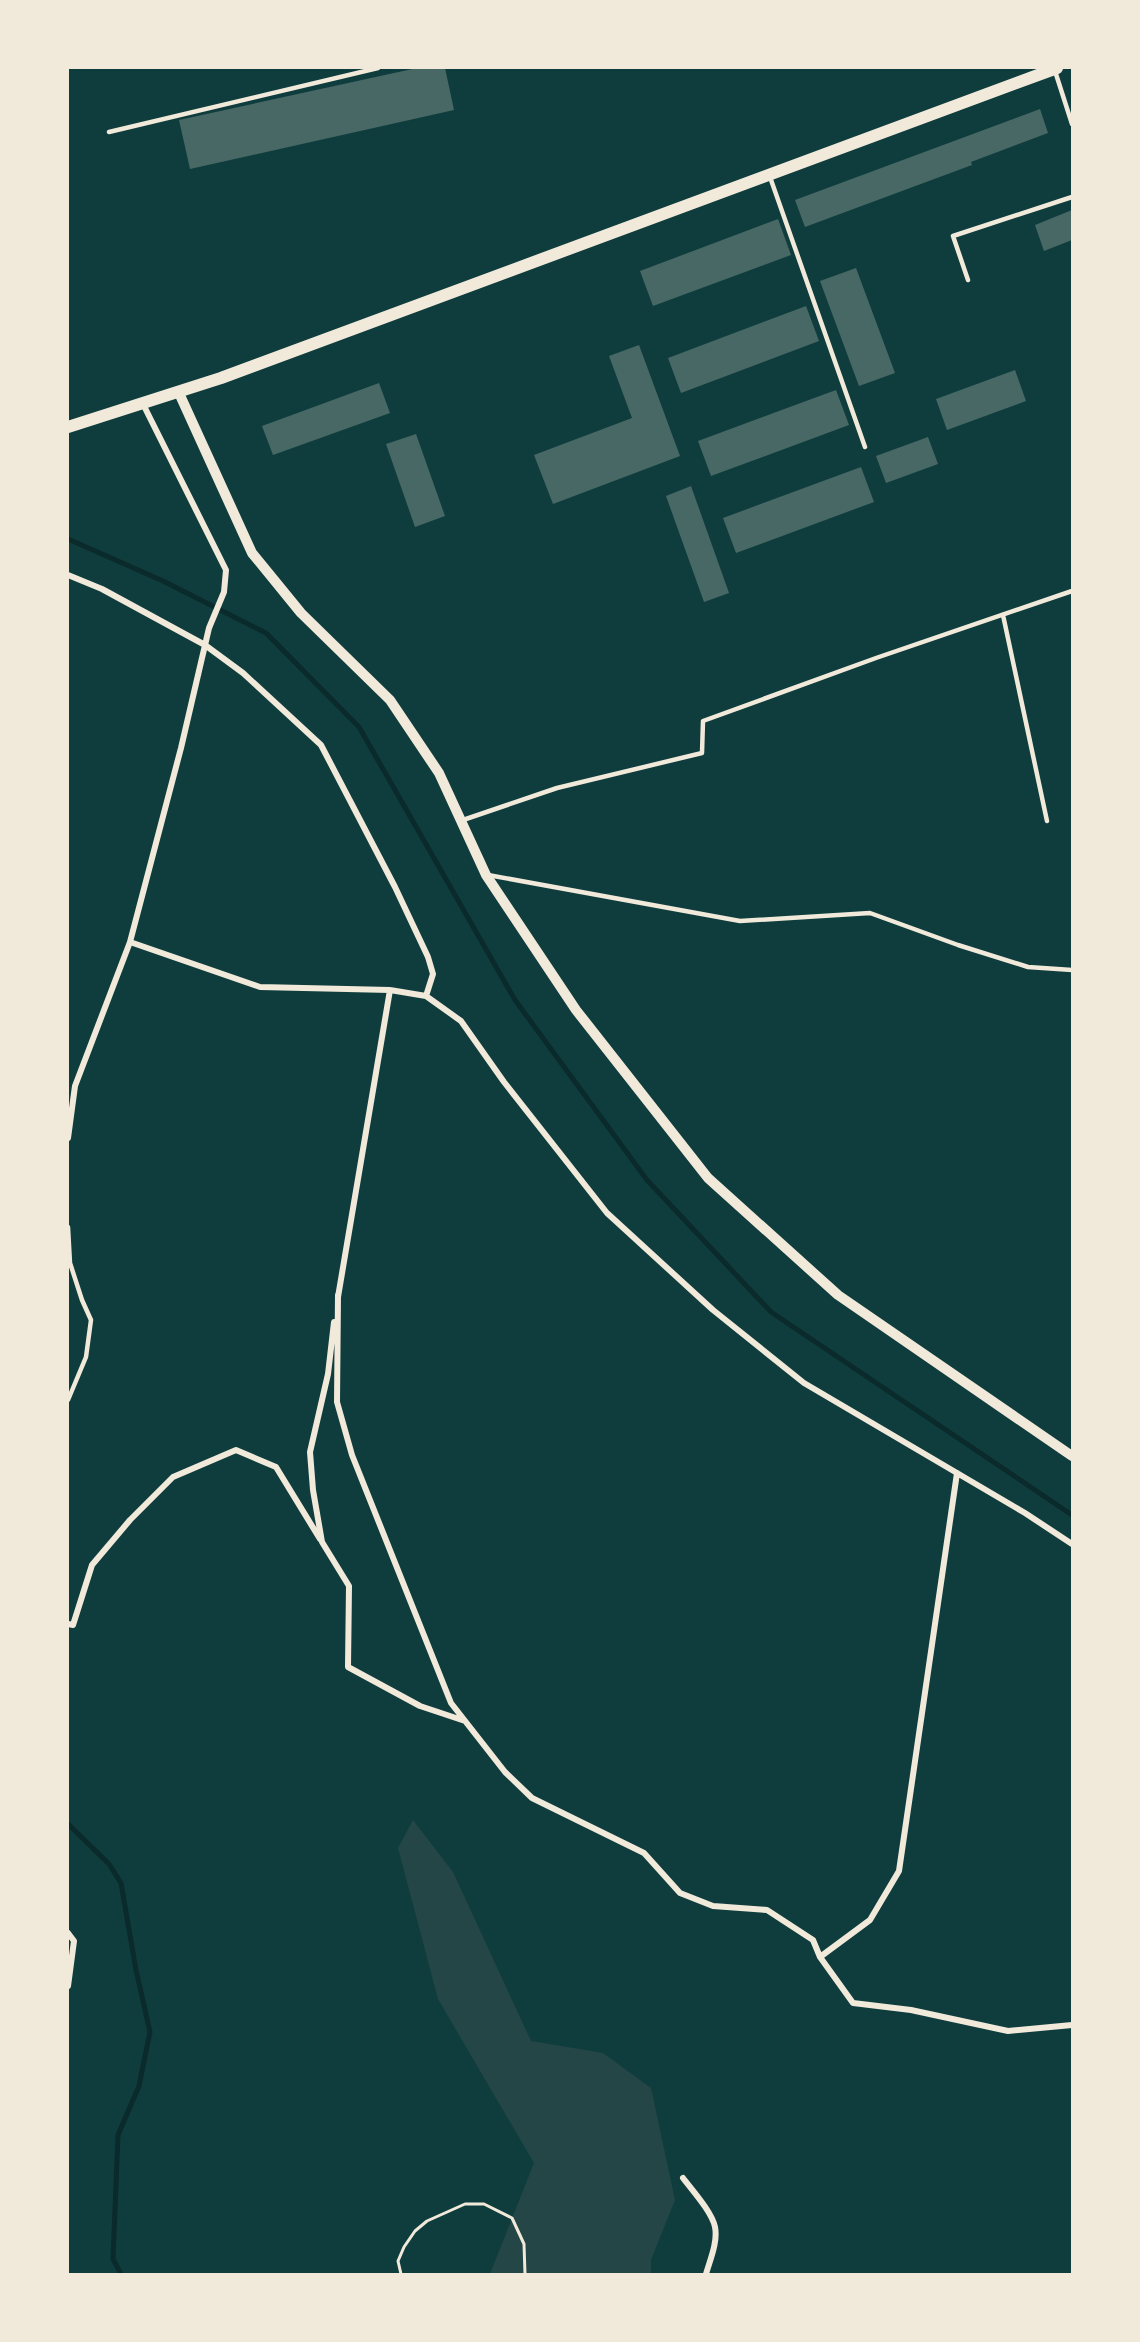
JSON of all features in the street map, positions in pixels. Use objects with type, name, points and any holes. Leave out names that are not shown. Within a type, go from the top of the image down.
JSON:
[{"type":"main road","points":[[68,427],[179,393],[1055,68]]},
{"type":"street","points":[[179,393],[252,553],[301,613],[390,700],[439,773],[486,874],[576,1010],[708,1178],[838,1294],[1072,1456]]},
{"type":"street","points":[[68,1138],[75,1086],[130,942],[182,748],[209,628],[225,592],[226,570],[143,404]]},
{"type":"street","points":[[68,575],[102,588],[205,645],[243,673],[321,745],[395,887],[428,957],[433,974],[426,996]]},
{"type":"street","points":[[130,942],[260,987],[390,990],[426,996],[461,1021],[504,1082],[607,1213],[713,1310],[804,1383],[1072,1544]]},
{"type":"street","points":[[322,1542],[313,1490],[310,1452],[328,1374],[338,1295],[390,990]]},
{"type":"street","points":[[338,1295],[338,1402],[352,1455],[451,1703],[505,1772],[532,1798],[644,1853],[680,1893],[713,1906],[767,1910],[813,1940],[820,1957],[853,2003],[911,2010],[1008,2031],[1072,2025]]},
{"type":"street","points":[[68,1624],[73,1625],[92,1565],[130,1520],[173,1477],[236,1450],[276,1467],[349,1586],[348,1667],[420,1706],[465,1722]]},
{"type":"street","points":[[820,1957],[870,1920],[899,1871],[957,1473]]},
{"type":"street","points":[[68,1933],[74,1941],[68,1986]]},
{"type":"street","points":[[683,2178],[702,2202],[715,2226],[715,2244],[706,2274]]},
{"type":"lane","points":[[109,132],[378,68]]},
{"type":"lane","points":[[1055,68],[1072,124]]},
{"type":"lane","points":[[770,174],[865,447]]},
{"type":"lane","points":[[968,280],[953,236],[1072,197]]},
{"type":"lane","points":[[460,820],[556,788],[702,753],[703,721],[876,658],[1072,591]]},
{"type":"lane","points":[[1003,615],[1047,821]]},
{"type":"lane","points":[[486,874],[740,921],[870,913],[1028,967],[1072,970]]},
{"type":"lane","points":[[68,1227],[70,1263],[82,1300],[92,1320],[86,1357],[68,1400]]},
{"type":"path","points":[[401,2274],[398,2260],[415,2231],[427,2221],[465,2204],[484,2204],[512,2218],[524,2244],[525,2274]]},
{"type":"shaded area","points":[[413,1820],[453,1872],[531,2041],[603,2053],[651,2088],[675,2200],[651,2260],[651,2274],[490,2274],[534,2163],[438,1999],[398,1848]]},
{"type":"building","points":[[417,68],[445,68],[454,110],[190,169],[179,120]]},
{"type":"building","points":[[1040,109],[1048,133],[971,162],[972,165],[805,227],[795,200]]},
{"type":"building","points":[[1072,210],[1072,240],[1044,251],[1035,225]]},
{"type":"building","points":[[778,219],[791,255],[653,306],[640,271]]},
{"type":"building","points":[[856,268],[895,373],[859,386],[820,281]]},
{"type":"building","points":[[806,306],[819,341],[681,393],[668,358]]},
{"type":"building","points":[[639,345],[680,456],[553,504],[534,455],[632,418],[609,356]]},
{"type":"building","points":[[1015,370],[1026,401],[947,430],[936,399]]},
{"type":"building","points":[[379,383],[390,413],[273,455],[262,426]]},
{"type":"building","points":[[836,390],[849,425],[711,476],[698,441]]},
{"type":"building","points":[[416,434],[445,516],[415,527],[386,444]]},
{"type":"building","points":[[928,437],[938,464],[886,483],[876,456]]},
{"type":"building","points":[[861,467],[874,502],[736,553],[723,518]]},
{"type":"building","points":[[691,486],[729,593],[704,602],[666,496]]},
{"type":"waterway","points":[[68,539],[163,581],[266,633],[359,727],[515,1000],[647,1180],[771,1312],[1072,1515]]},
{"type":"waterway","points":[[68,1824],[109,1864],[121,1883],[136,1970],[150,2032],[139,2086],[118,2135],[113,2259],[121,2274]]}]
